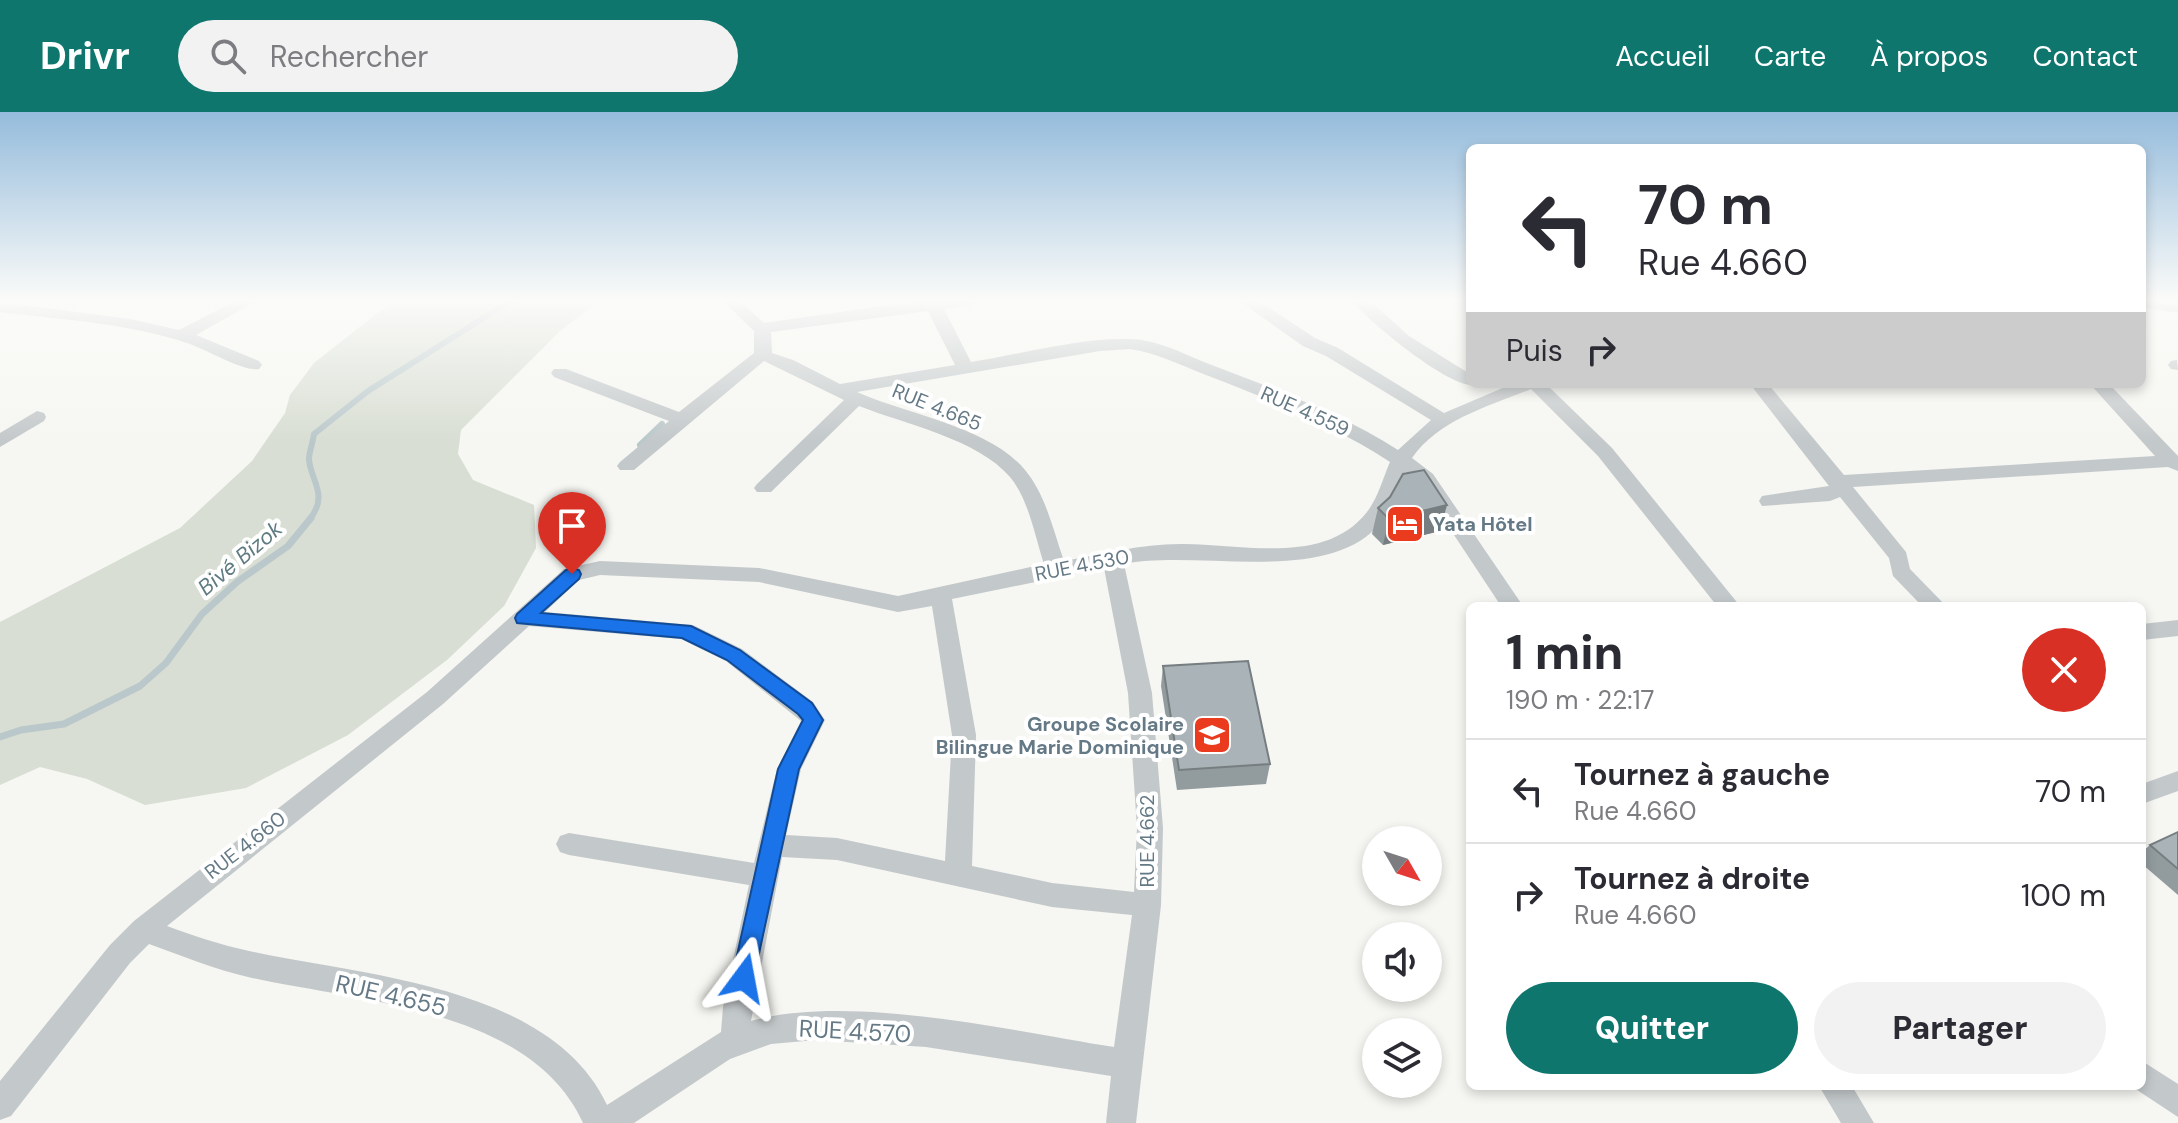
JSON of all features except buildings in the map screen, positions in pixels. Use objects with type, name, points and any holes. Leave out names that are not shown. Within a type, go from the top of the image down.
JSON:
[{"type":"street","points":[[222,347],[253,365]]},
{"type":"street","points":[[627,466],[754,359],[763,356],[763,347]]},
{"type":"street","points":[[955,347],[965,367]]},
{"type":"street","name":"RUE 4.559","points":[[837,390],[1092,347]]},
{"type":"street","name":"RUE 4.559","points":[[1150,347],[1365,437],[1401,460],[1426,478],[1509,602]]},
{"type":"street","points":[[1321,347],[1445,421]]},
{"type":"street","points":[[1414,347],[1466,380]]},
{"type":"street","name":"RUE 4.665","points":[[763,356],[780,359],[856,399],[948,433],[995,456],[1017,472],[1057,570]]},
{"type":"street","points":[[560,373],[682,420]]},
{"type":"street","points":[[1479,388],[1495,398]]},
{"type":"street","name":"RUE 4.530","points":[[572,574],[600,568],[734,573],[784,579],[898,604],[1160,551],[1252,555],[1293,553],[1329,546],[1358,532],[1385,504],[1401,460],[1420,436],[1495,398],[1526,388]]},
{"type":"street","points":[[1538,388],[1605,452],[1726,602]]},
{"type":"street","points":[[1762,388],[1899,557],[1900,571],[1931,602]]},
{"type":"street","points":[[2103,388],[2175,464]]},
{"type":"street","points":[[764,488],[856,399]]},
{"type":"street","points":[[0,441],[37,417]]},
{"type":"street","points":[[1838,482],[2175,464]]},
{"type":"street","points":[[1769,501],[1830,495],[1840,488],[1838,482]]},
{"type":"street","name":"RUE 4.662","points":[[1113,560],[1140,693],[1150,828],[1147,905],[1121,1123]]},
{"type":"street","name":"RUE 4.660","points":[[0,1105],[120,954],[144,930],[193,887],[435,698],[572,574]]},
{"type":"street","points":[[941,596],[964,735],[958,875]]},
{"type":"street","points":[[524,618],[685,631],[734,655],[805,708],[813,720],[789,769],[737,1007],[735,1040]]},
{"type":"street","points":[[2146,632],[2178,628]]},
{"type":"street","points":[[2146,793],[2178,781]]},
{"type":"street","points":[[569,844],[764,876]]},
{"type":"street","points":[[773,845],[837,849],[1052,895],[1147,905]]},
{"type":"street","name":"RUE 4.655","points":[[144,930],[245,964],[406,996],[470,1013],[536,1045],[564,1066],[587,1093],[599,1123]]},
{"type":"street","name":"RUE 4.570","points":[[607,1123],[735,1040],[790,1027],[843,1026],[955,1038],[1126,1064]]},
{"type":"street","points":[[2146,1079],[2178,1102]]},
{"type":"street","points":[[1837,1090],[1859,1123]]},
{"type":"shaded area","points":[[334,347],[544,347],[461,430],[458,454],[473,480],[534,505],[536,548],[504,606],[447,660],[348,735],[246,788],[145,805],[87,779],[40,767],[0,785],[0,622],[180,528],[252,461],[285,413],[290,395],[314,363]]},
{"type":"waterway","name":"Bivé Bizok","points":[[309,520],[318,503],[309,459],[314,434],[368,391],[437,347]]},
{"type":"waterway","points":[[640,445],[662,424]]},
{"type":"waterway","name":"Bivé Bizok","points":[[0,737],[21,730],[64,724],[140,686],[166,663],[202,614],[237,582],[288,546],[311,518]]},
{"type":"place","name":"Yata Hôtel","points":[[1405,524]]},
{"type":"place","name":"Groupe Scolaire Bilingue Marie Dominique","points":[[1212,735]]},
{"type":"route","points":[[572,574],[524,618],[685,631],[734,655],[805,708],[813,720],[789,769],[782,793],[744,978]]}]
